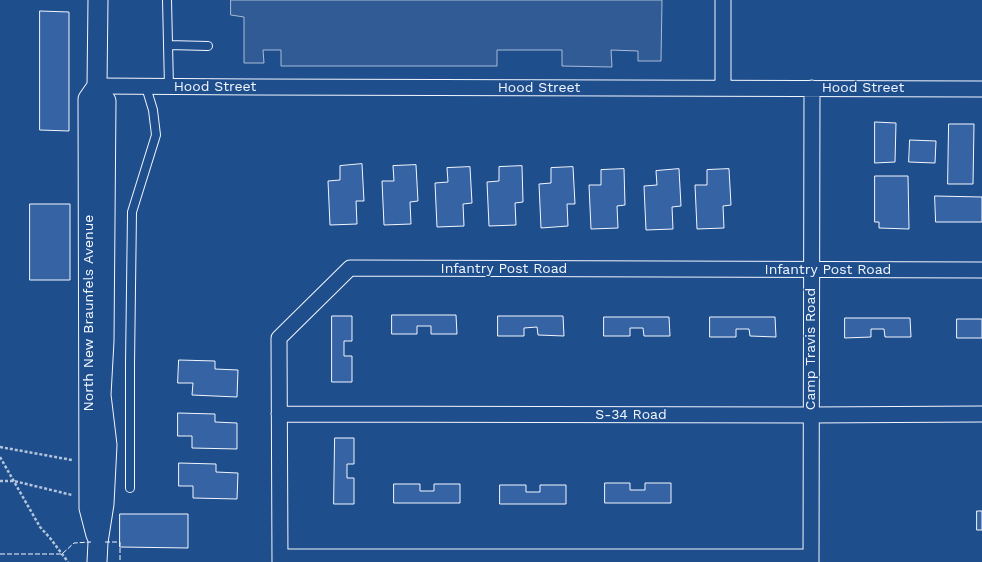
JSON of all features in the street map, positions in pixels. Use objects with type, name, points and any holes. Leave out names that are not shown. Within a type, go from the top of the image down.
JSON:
[{"type":"street","name":"North New Braunfels Avenue","points":[[97,562],[98,542],[89,508],[96,362],[97,294],[88,99],[97,86],[98,0]]},
{"type":"street","points":[[723,0],[723,88]]},
{"type":"street","name":"Hood Street","points":[[97,86],[982,89]]},
{"type":"street","name":"Camp Travis Road","points":[[811,560],[812,88]]},
{"type":"street","name":"Infantry Post Road","points":[[280,559],[279,338],[350,268],[982,270]]},
{"type":"street","name":"S-34 Road","points":[[279,414],[982,414]]},
{"type":"street","points":[[280,559],[811,560]]},
{"type":"lane","points":[[167,0],[169,87]]},
{"type":"lane","points":[[168,45],[208,46]]},
{"type":"lane","points":[[130,488],[132,212],[156,135],[153,110],[146,87]]},
{"type":"path","points":[[0,447],[75,460]]},
{"type":"path","points":[[0,457],[40,527],[68,562]]},
{"type":"path","points":[[0,481],[14,481],[75,496]]},
{"type":"shaded area","points":[[231,0],[662,0],[661,61],[638,61],[638,51],[611,50],[612,67],[562,66],[562,50],[497,50],[497,66],[281,66],[281,50],[263,50],[264,63],[244,63],[244,17],[231,15]]},
{"type":"building","points":[[40,11],[69,12],[69,131],[40,130]]},
{"type":"building","points":[[875,122],[896,123],[895,162],[875,163]]},
{"type":"building","points":[[949,124],[974,124],[973,184],[948,184]]},
{"type":"building","points":[[910,140],[936,141],[935,163],[909,162]]},
{"type":"building","points":[[362,164],[364,201],[356,201],[357,224],[330,225],[328,181],[340,180],[340,166]]},
{"type":"building","points":[[416,165],[418,201],[410,202],[411,224],[384,225],[382,181],[394,181],[393,166]]},
{"type":"building","points":[[522,166],[523,202],[515,203],[516,225],[489,226],[487,182],[499,181],[499,167]]},
{"type":"building","points":[[470,167],[472,203],[463,204],[464,226],[437,227],[435,183],[448,182],[447,168]]},
{"type":"building","points":[[573,167],[575,204],[567,204],[568,226],[541,228],[539,184],[551,183],[551,168]]},
{"type":"building","points":[[624,169],[625,205],[617,206],[618,228],[591,229],[589,185],[601,185],[601,170]]},
{"type":"building","points":[[679,169],[681,206],[672,207],[673,229],[646,230],[644,186],[657,185],[656,171]]},
{"type":"building","points":[[729,169],[731,205],[723,206],[724,228],[697,229],[695,185],[707,185],[707,170]]},
{"type":"building","points":[[875,176],[908,176],[909,229],[879,228],[879,222],[875,222]]},
{"type":"building","points":[[935,196],[982,197],[982,222],[936,222]]},
{"type":"building","points":[[30,204],[70,204],[70,280],[30,280]]},
{"type":"building","points":[[392,315],[456,315],[457,334],[431,334],[431,326],[417,326],[417,334],[392,334]]},
{"type":"building","points":[[332,316],[352,316],[352,341],[344,341],[344,356],[352,356],[352,382],[332,382]]},
{"type":"building","points":[[498,316],[563,316],[564,336],[538,335],[537,327],[524,328],[524,336],[498,336]]},
{"type":"building","points":[[604,317],[669,317],[670,336],[644,336],[643,328],[630,328],[630,336],[604,336]]},
{"type":"building","points":[[710,317],[775,317],[776,337],[750,336],[749,329],[736,329],[736,337],[710,337]]},
{"type":"building","points":[[845,318],[910,318],[911,337],[885,337],[884,329],[871,329],[871,337],[845,338]]},
{"type":"building","points":[[957,319],[982,319],[982,338],[957,338]]},
{"type":"building","points":[[179,360],[215,361],[215,369],[238,370],[237,397],[192,395],[193,383],[178,383]]},
{"type":"building","points":[[178,413],[215,414],[215,422],[237,423],[237,449],[192,448],[192,436],[178,436]]},
{"type":"building","points":[[335,438],[354,438],[354,464],[347,464],[347,478],[354,478],[354,504],[334,504]]},
{"type":"building","points":[[179,463],[216,464],[216,472],[238,473],[237,499],[193,498],[193,486],[179,486]]},
{"type":"building","points":[[605,483],[630,483],[630,490],[645,490],[645,483],[671,483],[671,503],[605,503]]},
{"type":"building","points":[[394,484],[420,484],[420,491],[434,491],[434,484],[460,484],[460,503],[394,503]]},
{"type":"building","points":[[500,485],[526,485],[526,492],[540,492],[540,485],[566,485],[566,504],[500,504]]},
{"type":"building","points":[[977,511],[982,511],[982,530],[977,530]]},
{"type":"building","points":[[120,514],[188,514],[188,548],[120,547]]},
{"type":"fence","points":[[0,554],[62,554],[74,543],[91,542]]},
{"type":"fence","points":[[105,542],[120,542],[120,562]]}]
